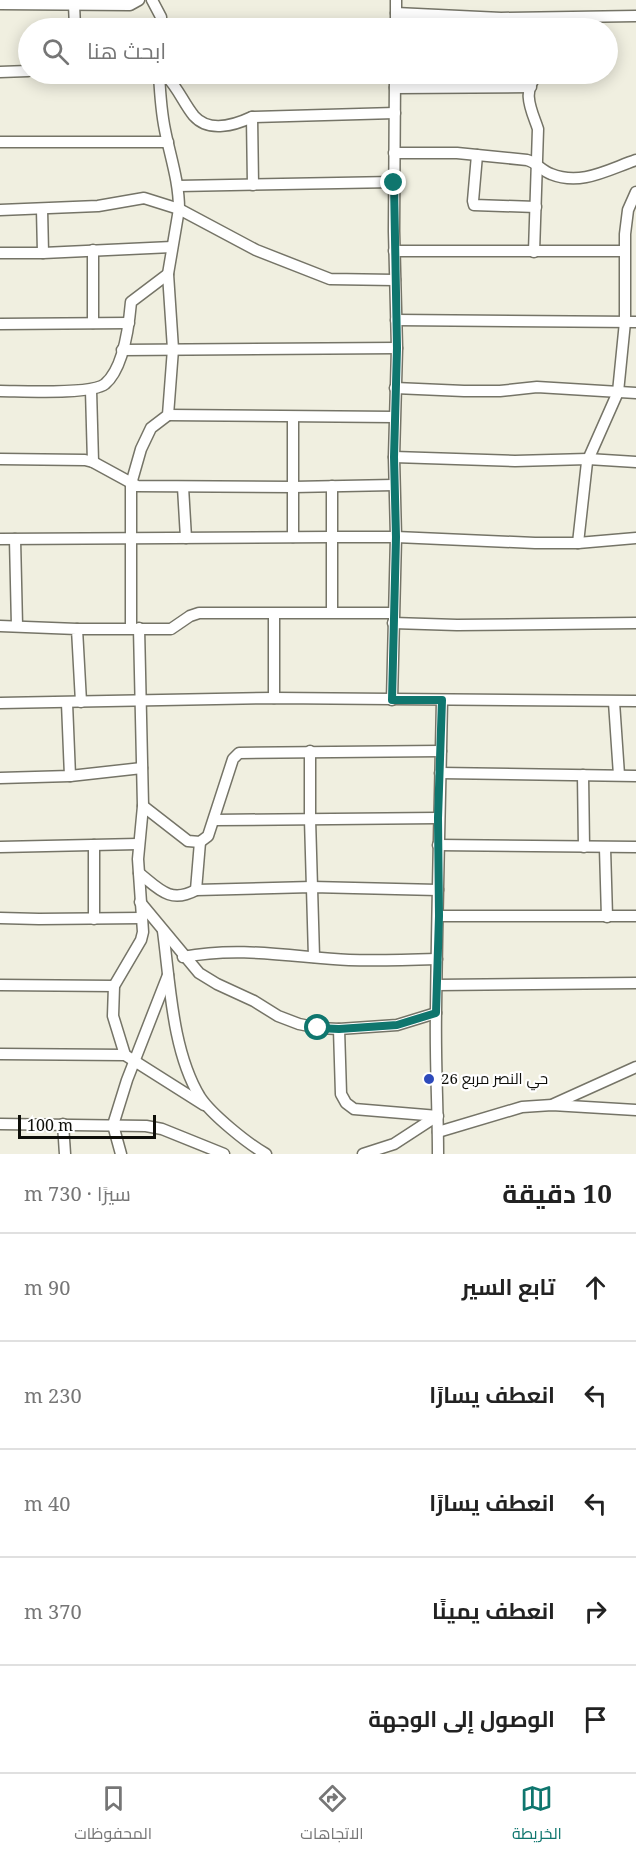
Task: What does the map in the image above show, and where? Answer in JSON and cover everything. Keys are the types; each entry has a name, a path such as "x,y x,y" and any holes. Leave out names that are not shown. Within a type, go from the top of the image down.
{"street":[{"path":"0,4 89,2 130,5 139,0"},
{"path":"152,0 161,18"},
{"path":"396,0 396,18"},
{"path":"74,4 75,18"},
{"path":"396,13 501,18"},
{"path":"618,19 636,16"},
{"path":"0,72 18,71"},
{"path":"159,84 160,105 178,186 179,209 168,274 173,349 168,415"},
{"path":"172,84 195,118 205,124 219,126 235,124 252,117 395,113"},
{"path":"392,700 396,537 394,417 397,348 394,251 395,84"},
{"path":"532,84 529,107 538,129 534,252"},
{"path":"395,88 531,87"},
{"path":"252,117 254,185"},
{"path":"0,142 168,142"},
{"path":"394,153 477,155 527,160 550,174 580,179 636,160"},
{"path":"477,155 474,205 536,207"},
{"path":"178,186 394,183"},
{"path":"578,543 588,459 618,392 631,322 624,251 636,192"},
{"path":"0,210 98,206 144,198 179,209 256,250 330,279 395,280"},
{"path":"42,209 43,253"},
{"path":"0,254 172,247"},
{"path":"93,250 93,323"},
{"path":"394,251 624,251"},
{"path":"0,391 91,390 102,386 111,377 122,350 132,300 168,274"},
{"path":"396,320 631,322"},
{"path":"0,324 129,323"},
{"path":"122,350 397,348"},
{"path":"395,388 500,391 537,387 636,393"},
{"path":"91,390 93,462"},
{"path":"130,1058 112,1016 114,986 141,940 138,844 143,806 141,700 135,628 130,484 141,449 151,428 168,415 394,417"},
{"path":"293,417 293,537"},
{"path":"394,457 515,461 588,459 636,462"},
{"path":"0,459 68,459 93,462 130,484 183,487 394,485"},
{"path":"332,612 333,486"},
{"path":"183,487 186,538"},
{"path":"0,539 396,537 578,543 636,538"},
{"path":"15,539 17,626"},
{"path":"0,626 171,629 190,616 199,614 332,612 457,625 636,623"},
{"path":"274,614 274,698"},
{"path":"77,629 81,702"},
{"path":"0,703 274,698 636,701"},
{"path":"438,1154 436,1013 442,700"},
{"path":"614,702 619,775"},
{"path":"67,703 70,777"},
{"path":"196,890 200,842 207,836 214,820 236,754 310,751 441,751"},
{"path":"310,751 314,957"},
{"path":"0,778 70,777 142,768"},
{"path":"440,773 636,776"},
{"path":"583,775 584,847"},
{"path":"143,806 188,841 200,842"},
{"path":"214,820 438,818"},
{"path":"0,847 138,844"},
{"path":"94,845 94,919"},
{"path":"438,845 636,847"},
{"path":"605,848 607,917"},
{"path":"139,873 162,892 180,897 196,890 312,887 438,890"},
{"path":"140,902 183,957 199,973 278,1016 309,1026 339,1029 397,1025 436,1013"},
{"path":"439,916 636,916"},
{"path":"0,918 142,918"},
{"path":"163,930 177,1033 183,1056 196,1088 210,1109"},
{"path":"183,957 211,952 242,951 350,960 437,959"},
{"path":"121,1154 113,1125 130,1058 169,972"},
{"path":"437,985 636,983"},
{"path":"0,985 114,986"},
{"path":"339,1029 340,1095 346,1103 354,1109 438,1116"},
{"path":"0,1054 130,1058 210,1109 266,1154"},
{"path":"552,1105 636,1067"},
{"path":"438,1132 502,1111 522,1107 552,1105 636,1110"},
{"path":"363,1154 394,1144 438,1116"},
{"path":"0,1124 113,1125 162,1129 224,1154"},
{"path":"63,1124 65,1154"}],"place":[{"name":"حي النصر مربع 26","path":"429,1079"}],"route":[{"path":"318,1028 397,1025 436,1013 442,700 392,700 396,537 394,417 397,348 394,183"}]}
